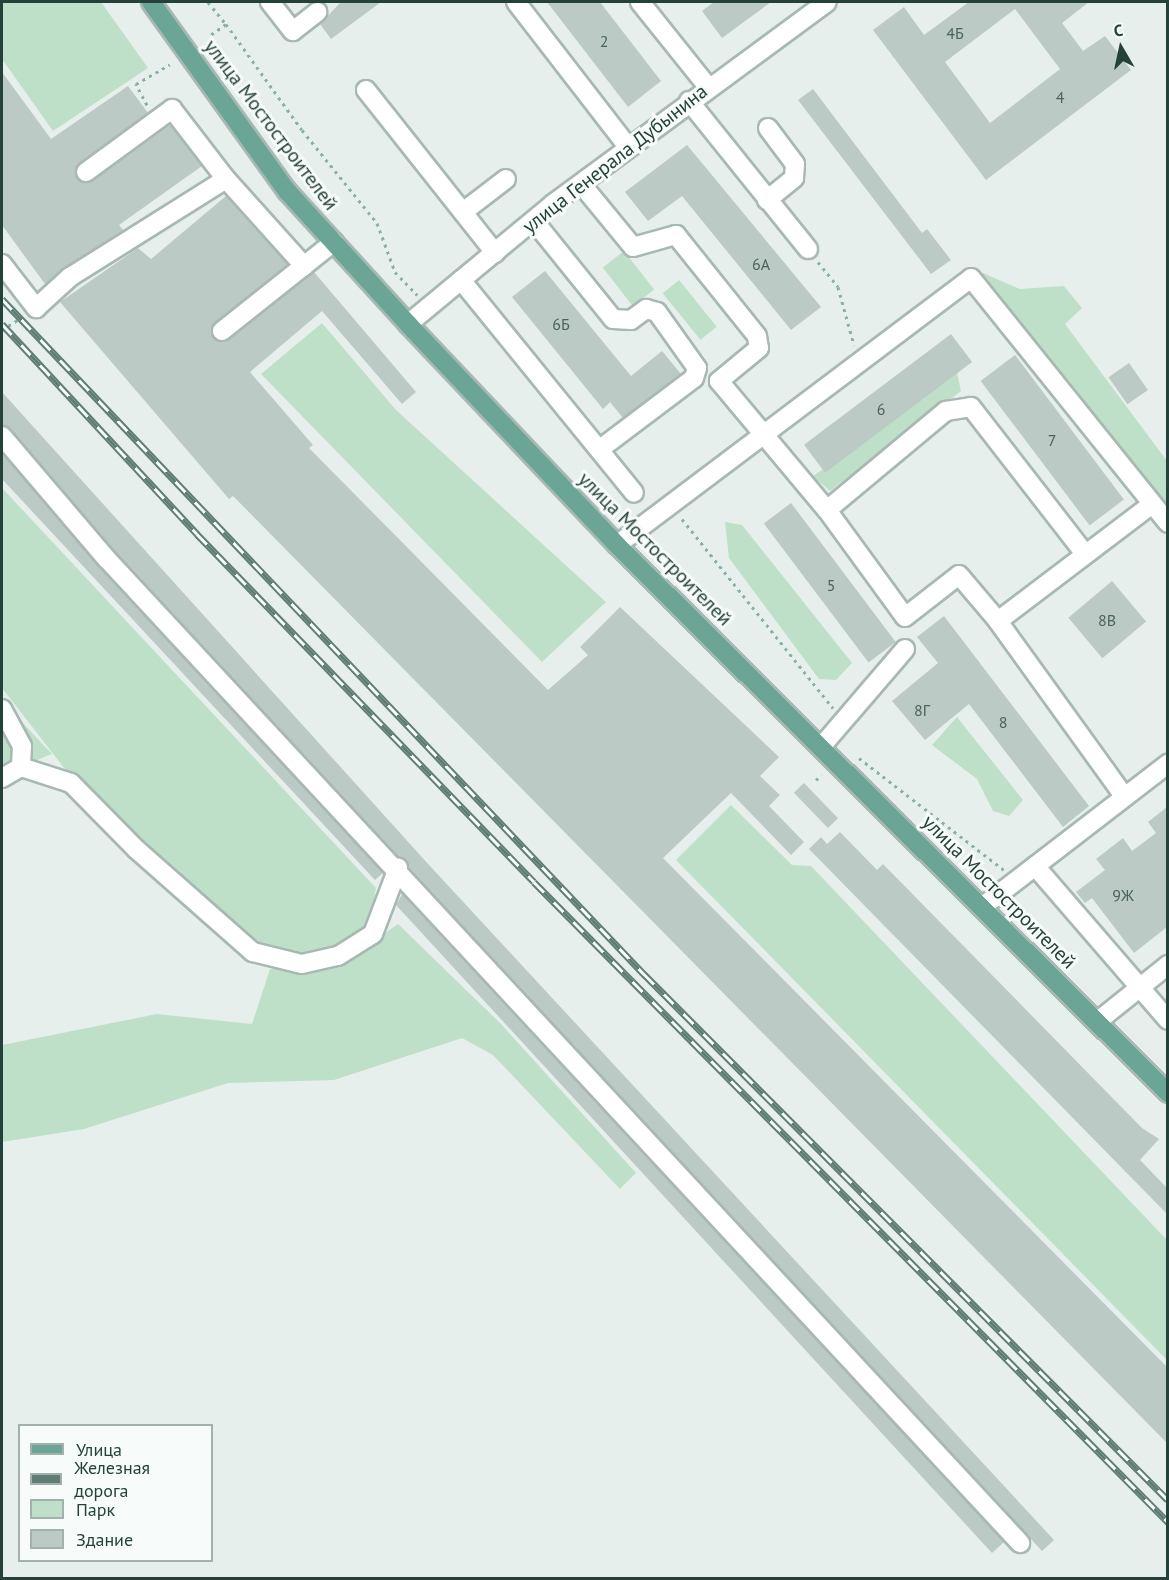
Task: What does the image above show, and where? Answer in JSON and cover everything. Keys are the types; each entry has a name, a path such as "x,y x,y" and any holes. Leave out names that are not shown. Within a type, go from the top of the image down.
{"main road":[{"name":"улица Мостостроителей","path":"151,2 287,191 408,324 617,545 1098,1021 1167,1093"}],"street":[{"path":"270,2 292,31 317,12"},
{"path":"516,2 628,147"},
{"name":"улица Генерала Дубынина","path":"408,324 628,147 827,2"},
{"path":"648,4 708,87"},
{"path":"366,90 495,252"},
{"path":"689,101 808,249"},
{"path":"86,171 172,109 226,179 304,266"},
{"path":"767,200 794,178 795,164 768,128"},
{"path":"2,264 36,308 70,277 226,179"},
{"path":"463,212 506,179"},
{"path":"582,185 633,247 676,236 757,336 759,348 719,381 827,510 905,617 958,575 998,621 1124,796"},
{"path":"534,221 613,319 631,320 651,308 694,359 694,378 623,442 600,449"},
{"path":"222,331 334,242"},
{"path":"617,545 971,278 1167,523"},
{"path":"461,280 634,493"},
{"path":"827,510 946,411 971,406 1085,554"},
{"path":"2,436 106,558 398,868 1020,1543"},
{"path":"998,621 1152,504"},
{"path":"820,747 905,649"},
{"path":"2,709 19,733 21,766"},
{"path":"982,907 1167,764"},
{"path":"21,766 71,783 136,849 253,952 302,964 338,956 373,934 398,868"},
{"path":"2,778 21,766"},
{"path":"1035,866 1167,1020"},
{"path":"1098,1021 1137,987 1167,965"}],"path":[{"path":"208,2 302,130 377,222 395,272 429,307"},
{"path":"210,35 226,24"},
{"path":"158,120 135,88 155,72 170,64"},
{"path":"808,249 838,287 859,362"},
{"path":"2,330 36,308"}],"green space":[{"path":"2,2 101,2 148,68 53,131 2,59"},
{"path":"624,251 654,290 633,306 603,268"},
{"path":"983,273 1020,289 1064,286 1082,308 1065,324 1167,461 1167,515 974,279"},
{"path":"679,280 717,327 700,340 663,293"},
{"path":"322,323 396,410 606,602 542,662 261,374"},
{"path":"957,373 961,391 830,491 813,476"},
{"path":"2,488 376,888 367,940 293,967 177,880 75,782 2,688"},
{"path":"725,522 742,525 852,663 836,680 819,679 729,558"},
{"path":"2,701 52,754 2,774"},
{"path":"957,717 1023,800 1009,816 993,811 977,779 932,745"},
{"path":"731,805 792,865 811,866 1167,1240 1167,1360 676,860"},
{"path":"398,924 501,1024 636,1173 620,1189 493,1055 462,1038 334,1080 228,1083 84,1129 2,1142 2,1045 157,1014 252,1024 270,969 334,968"}],"building":[{"path":"341,2 381,2 331,39 320,24"},
{"path":"547,2 600,2 661,81 628,107"},
{"path":"714,2 771,2 722,38 702,11"},
{"path":"969,2 1089,2 1062,23 1083,51 1105,36 1131,70 986,180 873,30 904,7 924,35","holes":["1015,9 1060,69 990,123 945,62"]},
{"path":"2,72 51,139 128,86 148,113 79,163 75,174 81,182 93,181 170,125 202,166 119,225 123,230 45,284 2,225"},
{"path":"813,89 922,233 927,229 951,260 931,274 798,100"},
{"path":"687,145 821,307 791,330 682,196 648,221 625,192"},
{"path":"226,196 288,265 215,322 213,338 229,340 314,272 416,392 402,404 322,311 250,372 313,445 309,448 548,690 588,655 580,647 620,607 779,757 760,776 780,795 769,806 804,842 791,855 731,793 663,858 1167,1367 1167,1443 233,496 229,499 60,302 138,248 151,259"},
{"path":"545,271 631,376 662,351 681,374 623,418 610,402 603,409 512,297"},
{"path":"951,334 972,362 825,473 804,445"},
{"path":"1015,355 1124,500 1090,525 981,381"},
{"path":"1129,363 1148,390 1127,404 1109,377"},
{"path":"2,392 429,865 1054,1540 1042,1551 114,551 11,429 2,425"},
{"path":"2,453 98,566 383,873 375,880 2,479"},
{"path":"791,503 896,642 869,662 764,523"},
{"path":"1112,581 1146,622 1102,658 1068,618"},
{"path":"944,616 1089,806 1063,827 969,704 925,740 892,701 938,663 917,637"},
{"path":"804,783 838,818 828,828 794,793"},
{"path":"1167,807 1167,927 1134,953 1092,898 1085,903 1076,892 1105,870 1096,859 1123,838 1132,851 1156,833 1148,822"},
{"path":"840,832 877,870 883,864 1142,1128 1159,1139 1140,1160 1167,1188 1167,1214 809,849 821,837 827,844"},
{"path":"402,894 1004,1542 992,1553 396,905"}],"railway":[{"path":"2,299 644,974 1168,1500"},
{"path":"2,324 197,534 534,882 1168,1522"}]}
